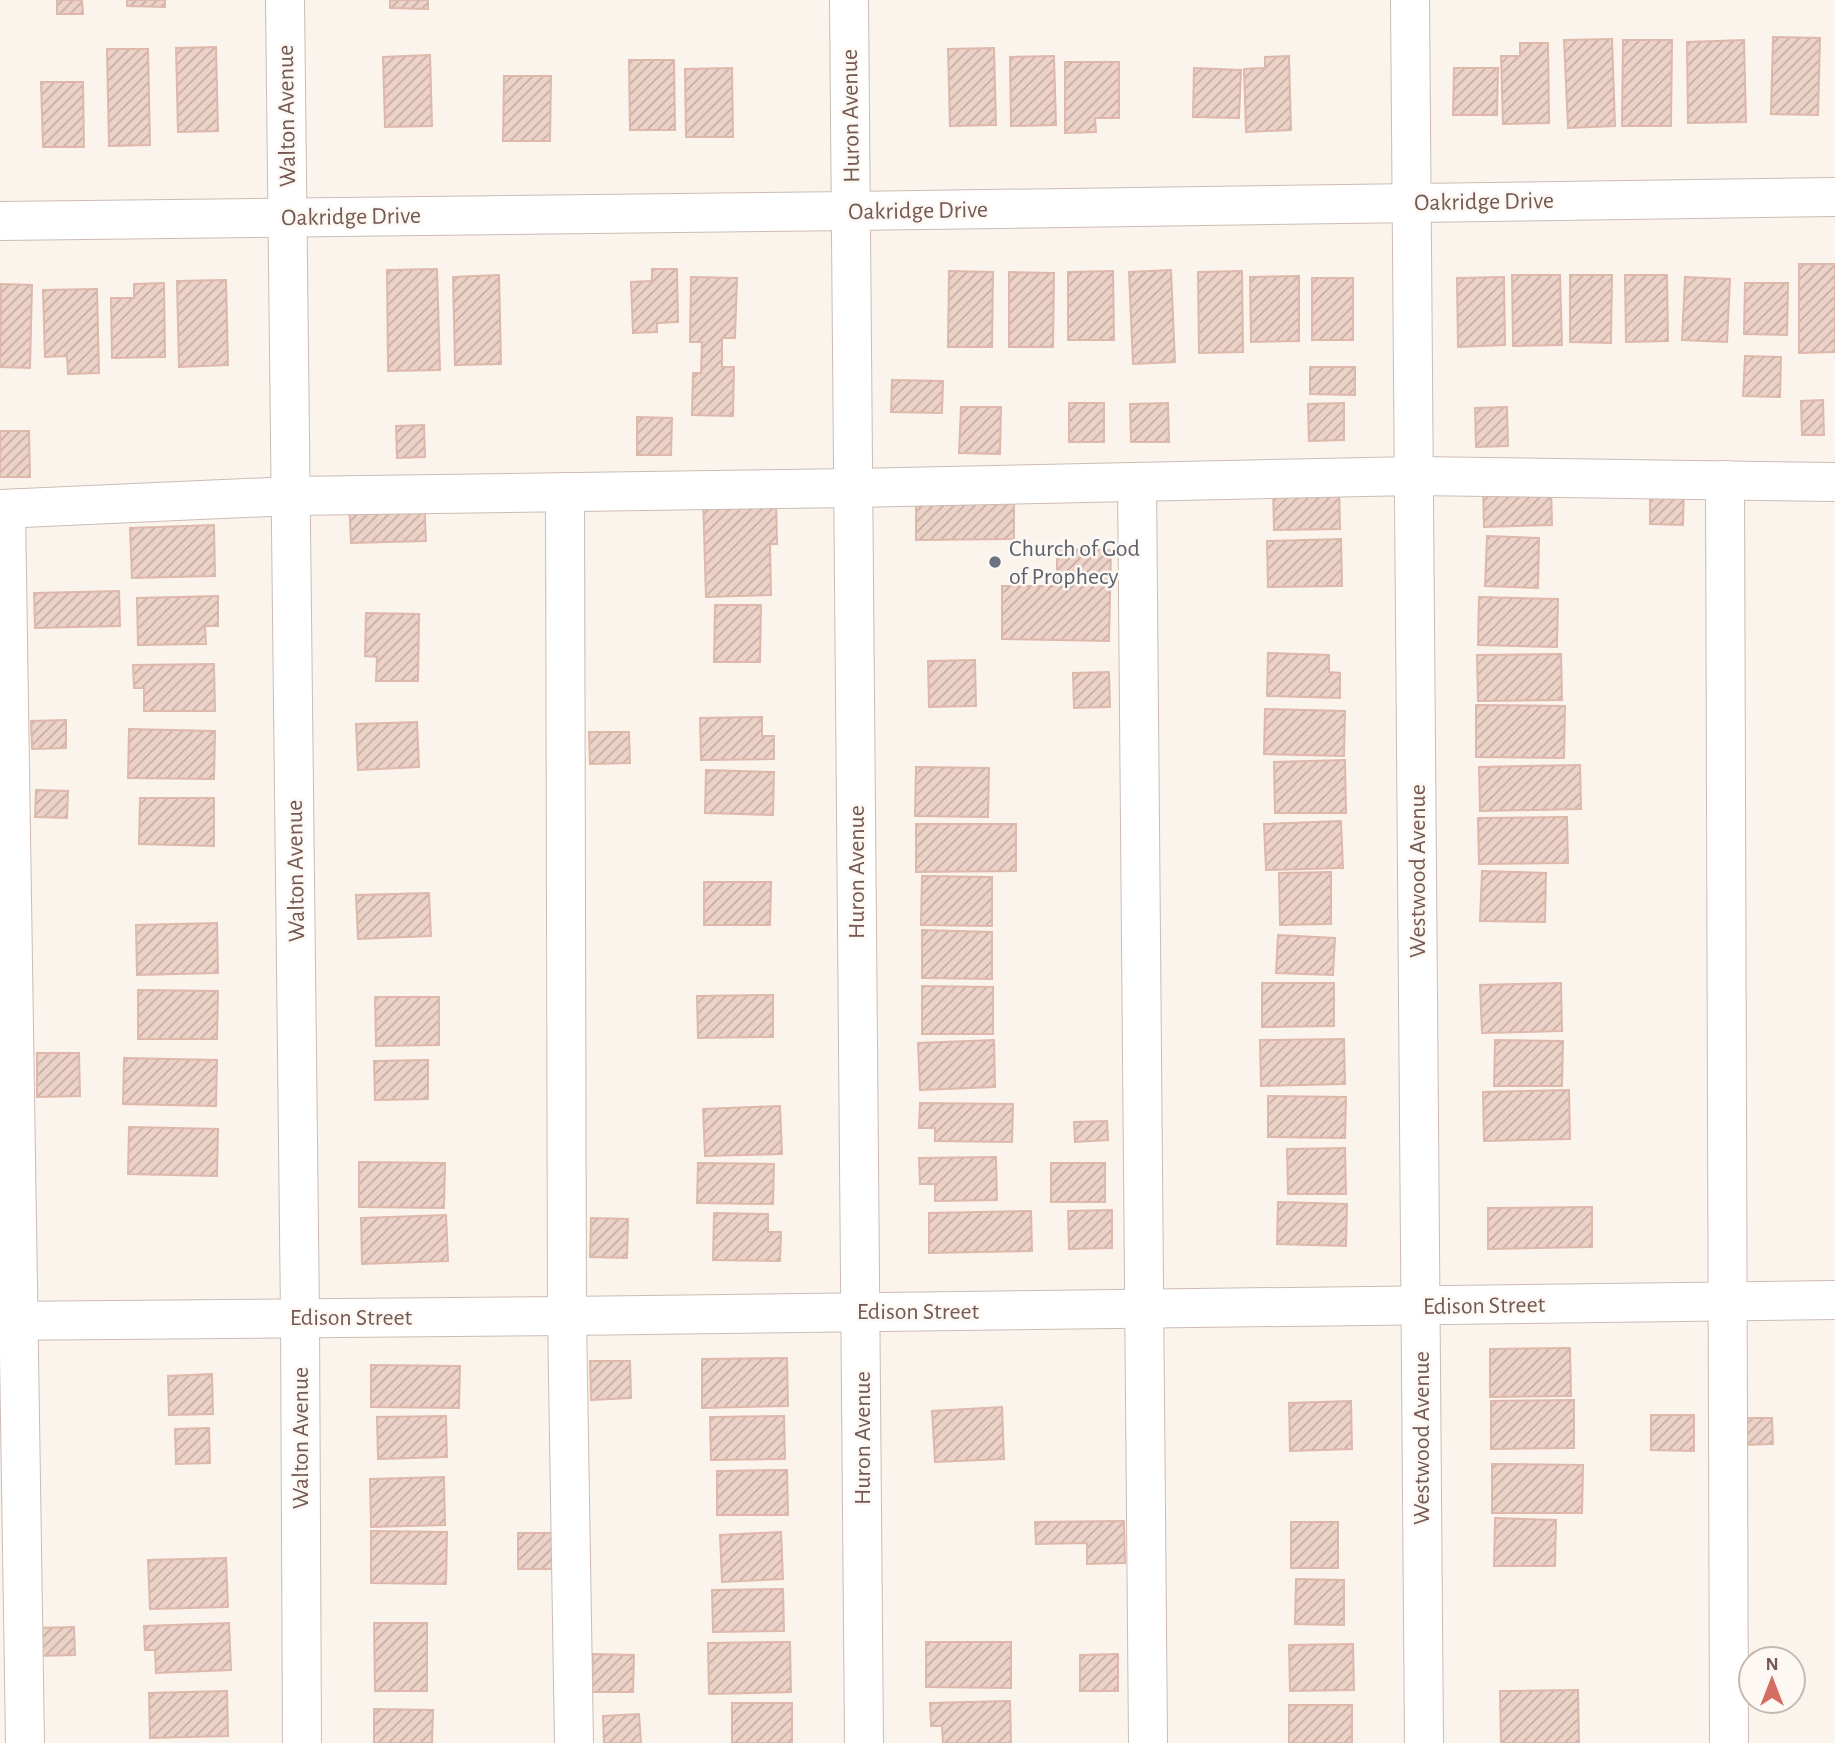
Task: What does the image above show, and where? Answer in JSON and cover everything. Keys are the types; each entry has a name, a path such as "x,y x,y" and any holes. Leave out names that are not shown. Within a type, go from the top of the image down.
{"street":[{"name":"Walton Avenue","path":"285,0 300,1317 302,1743"},
{"name":"Huron Avenue","path":"849,0 864,1743"},
{"name":"Westwood Avenue","path":"1410,0 1424,1743"},
{"name":"Oakridge Drive","path":"0,221 1835,197"},
{"path":"25,1743 10,1321 3,509 291,496 1415,476 1835,482"},
{"path":"1726,480 1729,1743"},
{"path":"1137,482 1148,1743"},
{"path":"565,492 567,1316 574,1743"},
{"name":"Edison Street","path":"10,1321 1835,1300"}],"building":[{"path":"57,0 82,0 83,14 57,14"},
{"path":"127,0 165,0 165,7 127,6"},
{"path":"390,0 428,0 428,9 390,8"},
{"path":"1773,37 1820,38 1818,115 1771,114"},
{"path":"1612,39 1615,126 1568,128 1564,40"},
{"path":"1623,40 1672,40 1671,126 1622,126"},
{"path":"1744,40 1746,122 1688,123 1687,42"},
{"path":"1520,43 1548,43 1549,123 1503,124 1501,56 1520,56"},
{"path":"216,47 218,131 178,132 176,48"},
{"path":"994,48 996,125 950,126 948,49"},
{"path":"107,49 148,49 150,145 109,146"},
{"path":"430,55 432,126 385,127 383,57"},
{"path":"1054,56 1056,125 1011,126 1010,57"},
{"path":"1289,56 1291,130 1246,132 1244,69 1265,68 1265,57"},
{"path":"629,60 674,60 675,130 630,130"},
{"path":"1065,62 1119,62 1119,118 1095,118 1096,132 1065,133"},
{"path":"732,68 733,137 686,137 685,69"},
{"path":"1194,68 1241,70 1239,118 1193,117"},
{"path":"1454,68 1498,68 1497,115 1453,115"},
{"path":"504,76 551,76 550,141 503,141"},
{"path":"41,82 83,82 84,147 43,147"},
{"path":"1799,264 1835,264 1835,352 1799,353"},
{"path":"437,269 440,370 388,371 387,270"},
{"path":"652,269 677,269 678,322 657,323 657,332 633,333 631,282 652,281"},
{"path":"1171,270 1175,362 1133,364 1129,272"},
{"path":"949,271 993,272 992,347 948,347"},
{"path":"1113,271 1114,340 1068,340 1068,272"},
{"path":"1242,271 1243,352 1199,353 1198,272"},
{"path":"1009,272 1054,273 1053,347 1009,347"},
{"path":"499,275 501,364 455,365 453,277"},
{"path":"1512,275 1560,275 1562,345 1513,346"},
{"path":"1570,275 1612,275 1611,343 1570,342"},
{"path":"1625,275 1667,275 1668,341 1626,342"},
{"path":"1299,276 1299,341 1251,342 1250,277"},
{"path":"691,277 737,278 735,338 722,338 722,367 734,367 733,416 692,415 693,373 701,373 702,342 690,342"},
{"path":"1504,277 1505,345 1458,347 1457,278"},
{"path":"1685,277 1730,279 1727,342 1682,340"},
{"path":"1312,278 1353,278 1353,340 1312,340"},
{"path":"226,280 228,365 179,367 177,281"},
{"path":"164,283 165,357 112,358 111,298 134,298 134,284"},
{"path":"1745,283 1788,283 1787,335 1744,334"},
{"path":"1,284 32,285 30,368 0,367"},
{"path":"97,289 99,373 68,374 67,356 45,357 43,290"},
{"path":"1745,356 1781,357 1780,397 1743,396"},
{"path":"1310,367 1355,367 1355,395 1310,394"},
{"path":"892,380 943,381 942,413 891,412"},
{"path":"1823,400 1824,435 1802,435 1801,401"},
{"path":"1069,403 1104,403 1104,442 1069,442"},
{"path":"1168,403 1169,442 1131,442 1130,404"},
{"path":"1344,403 1344,440 1309,441 1308,404"},
{"path":"961,407 1001,407 1000,454 959,453"},
{"path":"1507,407 1508,446 1476,447 1475,408"},
{"path":"637,417 672,418 671,455 637,455"},
{"path":"424,425 425,457 397,458 396,426"},
{"path":"0,431 29,431 30,477 0,477"},
{"path":"1339,483 1340,529 1274,530 1273,484"},
{"path":"1650,483 1684,483 1683,525 1650,524"},
{"path":"1014,485 1014,539 916,540 916,486"},
{"path":"1551,485 1552,525 1484,527 1483,487"},
{"path":"776,495 777,544 770,544 771,595 706,597 703,497"},
{"path":"424,496 426,541 351,543 349,499"},
{"path":"214,525 215,576 132,578 130,528"},
{"path":"1487,536 1539,538 1538,588 1485,586"},
{"path":"1341,539 1342,586 1268,587 1267,541"},
{"path":"1057,549 1111,550 1109,641 1002,639 1002,586 1057,586"},
{"path":"119,591 120,626 35,628 34,593"},
{"path":"218,596 218,626 205,626 206,644 138,645 137,598"},
{"path":"1479,597 1558,599 1557,647 1478,645"},
{"path":"715,605 761,605 760,662 714,662"},
{"path":"366,613 419,614 418,681 376,681 377,657 365,656"},
{"path":"1268,653 1329,655 1329,672 1340,673 1340,698 1267,696"},
{"path":"1561,654 1562,700 1478,701 1477,655"},
{"path":"975,660 976,706 929,707 928,661"},
{"path":"214,664 215,711 144,711 144,688 134,688 133,665"},
{"path":"1109,672 1110,707 1074,708 1073,673"},
{"path":"1476,705 1565,706 1564,758 1476,757"},
{"path":"1265,709 1345,711 1344,756 1264,754"},
{"path":"762,717 762,736 774,736 774,759 701,760 700,718"},
{"path":"66,720 66,748 32,749 31,721"},
{"path":"417,722 419,767 358,770 356,724"},
{"path":"129,729 215,731 214,779 128,778"},
{"path":"589,732 629,732 630,763 590,764"},
{"path":"1345,760 1346,813 1275,813 1274,762"},
{"path":"1580,765 1581,809 1480,811 1479,767"},
{"path":"916,767 989,768 988,817 915,816"},
{"path":"706,770 774,772 773,815 705,813"},
{"path":"36,790 68,791 67,818 35,817"},
{"path":"140,798 214,798 214,846 139,844"},
{"path":"1567,817 1568,863 1479,864 1478,818"},
{"path":"1341,821 1343,868 1266,870 1264,824"},
{"path":"916,824 1016,824 1016,871 916,872"},
{"path":"1482,871 1546,873 1545,922 1480,921"},
{"path":"1331,872 1331,924 1280,925 1279,873"},
{"path":"922,876 992,877 992,926 921,925"},
{"path":"704,882 771,882 770,925 704,925"},
{"path":"429,893 431,936 358,939 356,895"},
{"path":"217,923 218,973 137,975 136,925"},
{"path":"922,930 992,932 992,979 922,978"},
{"path":"1278,935 1335,938 1333,975 1276,973"},
{"path":"1262,983 1334,983 1334,1026 1262,1027"},
{"path":"1561,983 1562,1031 1482,1033 1480,985"},
{"path":"922,986 993,987 993,1034 922,1034"},
{"path":"138,990 218,991 217,1039 138,1039"},
{"path":"773,995 773,1037 698,1038 697,996"},
{"path":"375,997 439,997 439,1045 376,1046"},
{"path":"1344,1039 1345,1084 1261,1086 1260,1040"},
{"path":"994,1040 995,1087 920,1090 918,1043"},
{"path":"1495,1040 1563,1041 1562,1086 1494,1086"},
{"path":"37,1053 79,1053 80,1096 37,1097"},
{"path":"124,1058 217,1060 216,1106 123,1104"},
{"path":"428,1060 428,1099 375,1100 374,1061"},
{"path":"1569,1090 1570,1139 1484,1141 1483,1092"},
{"path":"1268,1096 1346,1097 1345,1138 1268,1137"},
{"path":"920,1103 1013,1104 1012,1142 935,1141 935,1128 919,1128"},
{"path":"780,1106 782,1154 705,1156 703,1109"},
{"path":"1107,1121 1108,1140 1075,1142 1074,1122"},
{"path":"129,1127 218,1129 217,1176 128,1174"},
{"path":"1345,1148 1346,1194 1288,1194 1287,1149"},
{"path":"996,1157 997,1200 935,1201 935,1184 920,1184 919,1158"},
{"path":"359,1162 445,1163 444,1208 359,1207"},
{"path":"698,1163 774,1164 773,1204 697,1203"},
{"path":"1051,1163 1105,1163 1105,1202 1051,1202"},
{"path":"1278,1202 1347,1204 1346,1246 1277,1244"},
{"path":"1592,1207 1592,1247 1488,1249 1488,1208"},
{"path":"1112,1210 1112,1248 1069,1249 1068,1211"},
{"path":"1031,1211 1032,1251 929,1253 929,1213"},
{"path":"714,1213 768,1214 768,1232 781,1232 780,1261 713,1260"},
{"path":"446,1215 448,1261 362,1264 361,1218"},
{"path":"591,1218 628,1219 627,1258 590,1257"},
{"path":"1570,1348 1571,1396 1490,1397 1490,1349"},
{"path":"787,1358 788,1406 702,1408 702,1359"},
{"path":"590,1361 630,1361 631,1398 591,1400"},
{"path":"371,1365 460,1366 459,1408 371,1407"},
{"path":"212,1374 213,1414 169,1415 168,1376"},
{"path":"1574,1400 1574,1448 1491,1449 1491,1401"},
{"path":"1351,1401 1352,1449 1290,1451 1289,1403"},
{"path":"1002,1407 1004,1459 935,1462 932,1411"},
{"path":"1651,1415 1694,1415 1694,1451 1651,1450"},
{"path":"446,1416 447,1457 378,1459 377,1417"},
{"path":"784,1416 785,1459 711,1460 710,1417"},
{"path":"1737,1418 1772,1418 1773,1444 1738,1445"},
{"path":"209,1428 210,1463 176,1464 175,1429"},
{"path":"1492,1464 1583,1465 1582,1513 1492,1513"},
{"path":"787,1470 788,1515 717,1515 717,1471"},
{"path":"444,1477 445,1525 371,1527 370,1479"},
{"path":"1495,1518 1556,1520 1555,1566 1494,1566"},
{"path":"1124,1521 1125,1563 1087,1564 1087,1543 1036,1544 1035,1522"},
{"path":"1291,1522 1338,1522 1338,1568 1291,1568"},
{"path":"371,1531 447,1532 446,1584 371,1583"},
{"path":"781,1532 783,1579 722,1582 720,1535"},
{"path":"518,1533 552,1533 552,1569 518,1569"},
{"path":"226,1558 228,1607 150,1609 148,1560"},
{"path":"1296,1579 1344,1580 1344,1625 1295,1624"},
{"path":"783,1589 784,1631 713,1632 712,1590"},
{"path":"229,1623 231,1670 156,1673 155,1650 145,1650 144,1626"},
{"path":"374,1623 427,1623 427,1691 375,1691"},
{"path":"74,1627 75,1655 37,1656 37,1628"},
{"path":"790,1642 791,1692 709,1694 708,1643"},
{"path":"926,1642 1011,1642 1011,1688 926,1687"},
{"path":"1353,1644 1354,1690 1290,1691 1289,1645"},
{"path":"593,1654 634,1655 633,1692 592,1692"},
{"path":"1118,1654 1118,1691 1080,1691 1080,1655"},
{"path":"1578,1690 1579,1743 1501,1743 1500,1691"},
{"path":"227,1691 228,1736 150,1738 149,1693"},
{"path":"1010,1701 1011,1743 943,1743 942,1726 931,1726 930,1703"},
{"path":"732,1703 792,1703 792,1743 732,1743"},
{"path":"1289,1705 1352,1705 1352,1743 1289,1743"},
{"path":"374,1709 433,1710 432,1743 374,1743"},
{"path":"639,1714 641,1743 604,1743 603,1716"}],"place":[{"name":"Church of God of Prophecy","path":"995,562"}]}
